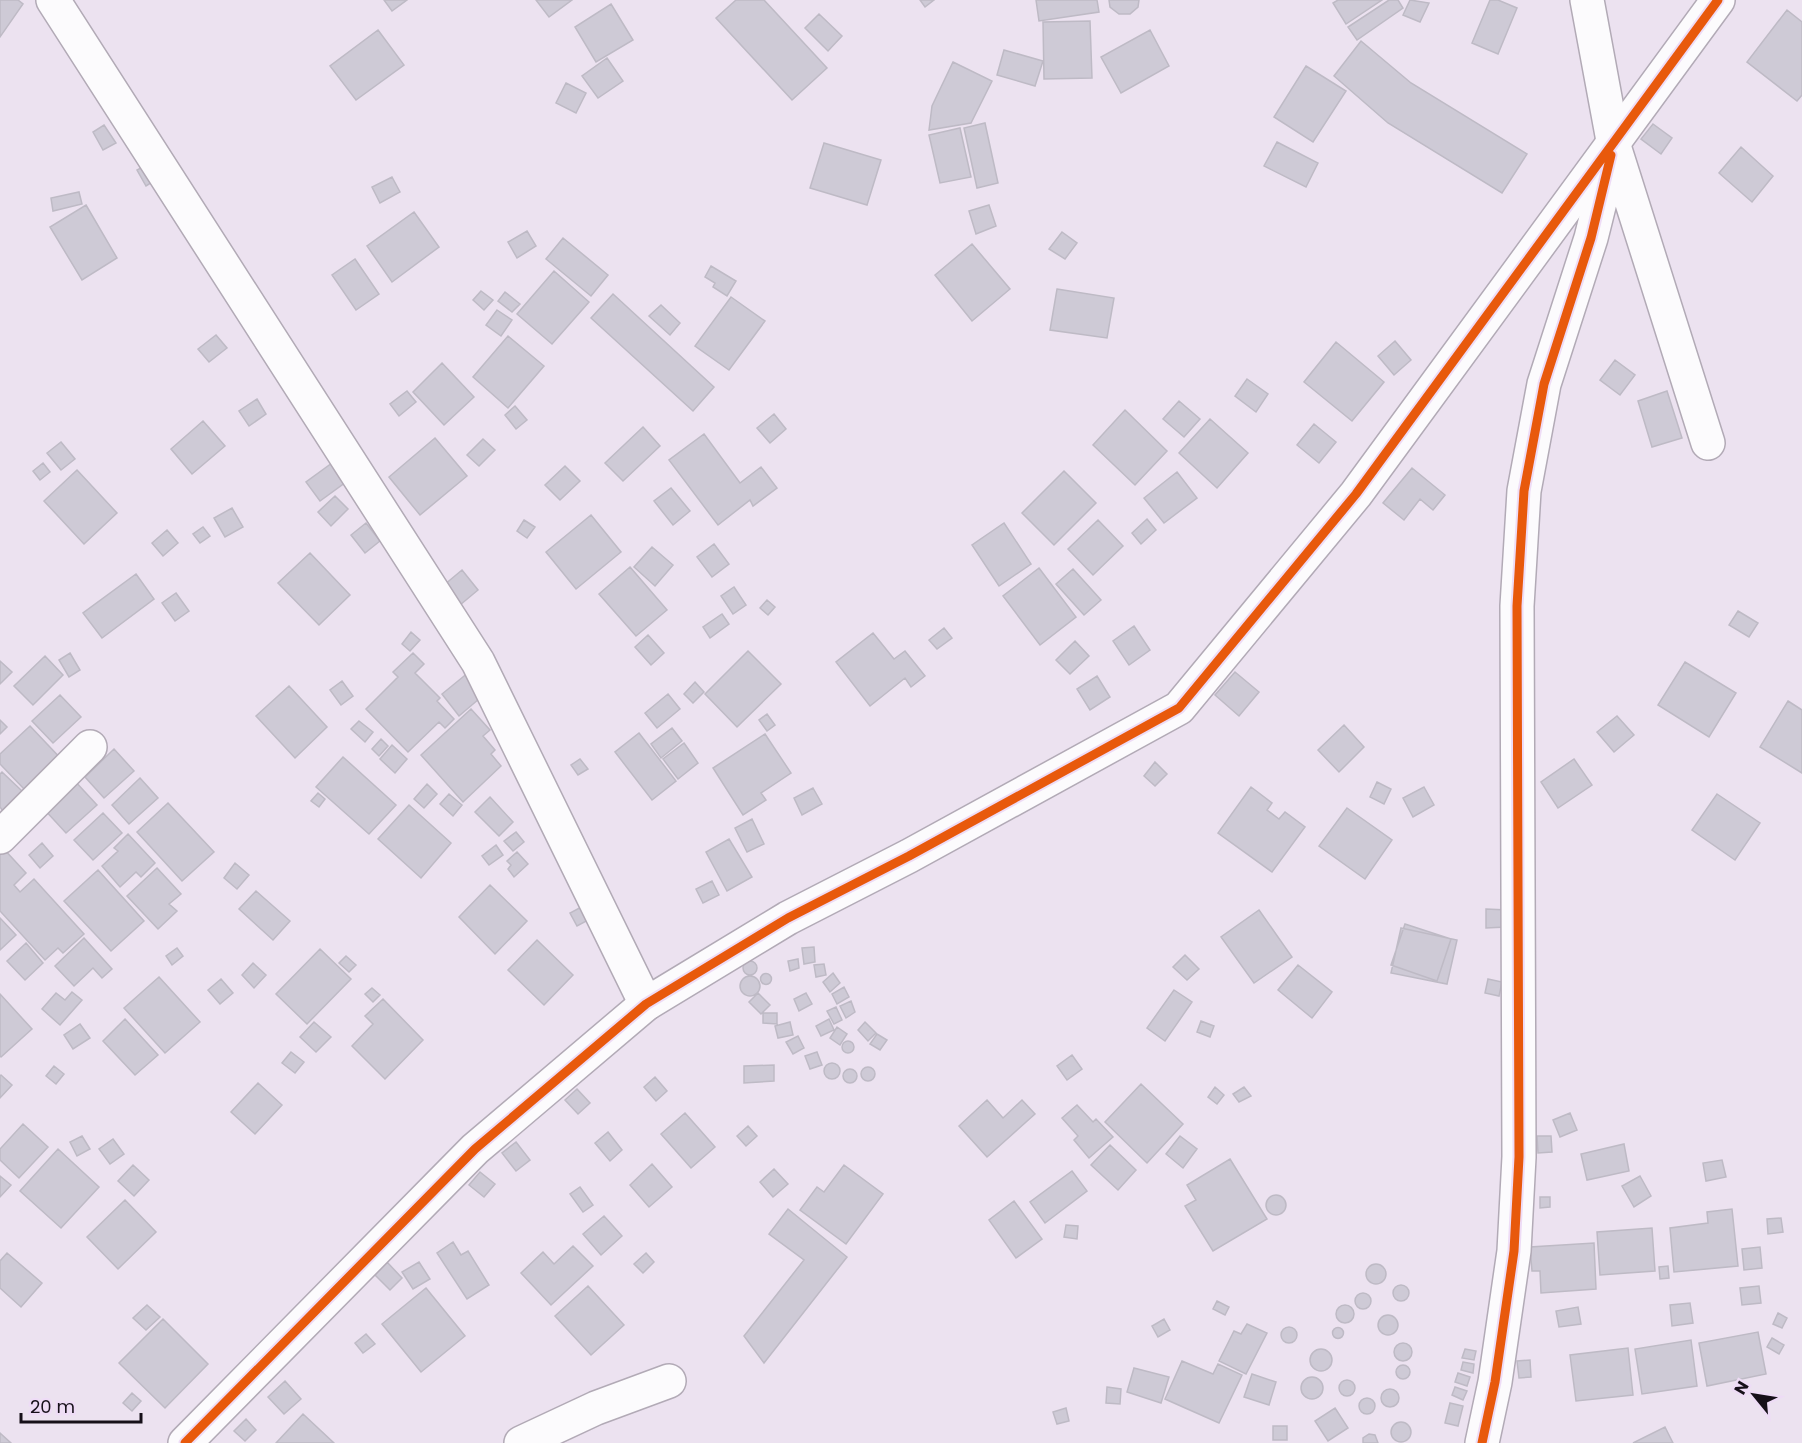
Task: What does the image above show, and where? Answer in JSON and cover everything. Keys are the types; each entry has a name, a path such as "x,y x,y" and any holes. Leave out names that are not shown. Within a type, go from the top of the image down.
{"street":[{"path":"53,0 478,662 646,1004"},
{"path":"1587,0 1614,146 1708,443"},
{"path":"185,1443 475,1149 646,1004 788,918 909,856 1179,708 1356,494 1614,146 1718,0"},
{"path":"1482,1443 1495,1382 1514,1251 1519,1157 1517,606 1524,491 1544,384 1591,238 1614,146"},
{"path":"0,837 90,747"},
{"path":"521,1443 596,1408 669,1381"}],"building":[{"path":"0,0 18,0 23,4 0,37"},
{"path":"384,0 407,0 392,11"},
{"path":"536,0 572,0 549,17"},
{"path":"736,0 764,0 827,68 792,100 716,18"},
{"path":"920,0 934,0 925,7"},
{"path":"1036,0 1097,0 1099,12 1039,21"},
{"path":"1109,0 1139,0 1138,7 1130,14 1119,14 1110,7"},
{"path":"1338,0 1382,0 1346,24 1333,3"},
{"path":"1389,0 1398,0 1403,8 1357,40 1348,27"},
{"path":"1410,0 1429,3 1420,22 1403,15"},
{"path":"1490,0 1498,0 1517,8 1498,54 1472,43"},
{"path":"611,4 633,40 596,62 575,27"},
{"path":"1787,10 1802,22 1802,95 1797,101 1747,62"},
{"path":"819,14 842,36 828,51 805,28"},
{"path":"1090,21 1092,78 1044,79 1043,22"},
{"path":"378,30 404,65 356,100 330,66"},
{"path":"1150,30 1169,66 1121,93 1101,57"},
{"path":"1361,41 1411,83 1527,154 1502,193 1388,123 1334,76"},
{"path":"1004,50 1043,61 1035,86 997,75"},
{"path":"607,58 623,81 598,98 582,76"},
{"path":"953,62 992,81 971,123 929,130 932,106"},
{"path":"1306,66 1346,91 1313,142 1274,117"},
{"path":"566,83 586,93 576,113 556,103"},
{"path":"985,123 998,183 977,188 964,128"},
{"path":"1653,124 1672,138 1661,154 1641,139"},
{"path":"104,125 116,143 103,150 93,132"},
{"path":"960,128 971,177 940,183 929,135"},
{"path":"1277,142 1318,163 1306,187 1264,166"},
{"path":"824,143 881,160 867,205 810,188"},
{"path":"1741,147 1773,176 1752,202 1719,173"},
{"path":"150,163 159,178 146,186 137,170"},
{"path":"392,177 400,192 380,203 372,187"},
{"path":"79,192 82,204 53,211 51,198"},
{"path":"86,205 117,258 82,280 50,227"},
{"path":"989,205 996,226 976,234 969,211"},
{"path":"414,212 439,247 392,282 367,246"},
{"path":"527,231 536,246 517,258 508,242"},
{"path":"1062,232 1077,243 1065,259 1049,249"},
{"path":"563,238 608,275 591,296 546,259"},
{"path":"972,244 1010,289 972,321 935,275"},
{"path":"355,259 379,294 356,310 332,275"},
{"path":"711,266 736,281 727,296 713,287 715,283 705,277"},
{"path":"554,271 589,302 552,344 517,314"},
{"path":"1057,289 1114,298 1107,338 1050,330"},
{"path":"481,291 493,300 484,310 473,300"},
{"path":"505,292 520,304 512,312 498,301"},
{"path":"613,294 714,387 693,411 591,318"},
{"path":"731,297 765,321 729,370 695,346"},
{"path":"661,305 680,323 670,335 649,316"},
{"path":"497,310 512,320 501,336 486,325"},
{"path":"216,335 227,348 209,362 198,349"},
{"path":"508,336 544,366 508,408 473,377"},
{"path":"1395,341 1411,360 1394,375 1378,356"},
{"path":"1336,342 1384,382 1352,421 1304,382"},
{"path":"1615,360 1635,375 1620,395 1600,380"},
{"path":"442,363 474,397 444,425 413,392"},
{"path":"1247,379 1268,394 1256,412 1235,396"},
{"path":"407,391 416,402 399,416 390,404"},
{"path":"1667,391 1682,438 1652,447 1638,401"},
{"path":"257,399 266,414 249,426 239,411"},
{"path":"1179,401 1200,419 1184,437 1163,419"},
{"path":"515,406 527,420 516,429 505,415"},
{"path":"1125,410 1167,451 1135,485 1093,445"},
{"path":"774,414 786,429 770,443 757,428"},
{"path":"1210,419 1248,453 1217,488 1179,453"},
{"path":"203,421 225,446 192,474 171,449"},
{"path":"1314,424 1336,442 1319,463 1297,445"},
{"path":"643,427 660,446 623,481 605,463"},
{"path":"704,434 740,483 761,467 777,488 753,506 750,500 718,525 669,460"},
{"path":"435,438 467,476 420,515 389,477"},
{"path":"483,439 495,450 479,466 467,455"},
{"path":"61,442 75,459 61,470 47,453"},
{"path":"43,463 50,472 40,480 33,471"},
{"path":"332,463 346,482 320,501 306,482"},
{"path":"565,466 580,481 560,500 545,485"},
{"path":"1412,468 1445,495 1433,510 1420,499 1404,520 1383,503"},
{"path":"77,470 117,513 84,544 44,501"},
{"path":"1064,471 1096,503 1054,545 1022,513"},
{"path":"1177,472 1197,498 1164,523 1144,498"},
{"path":"671,488 690,511 673,525 654,501"},
{"path":"335,496 348,509 331,526 318,512"},
{"path":"232,508 243,527 225,537 214,518"},
{"path":"591,515 621,552 576,589 546,552"},
{"path":"1147,519 1156,530 1141,544 1132,533"},
{"path":"524,520 535,527 527,538 517,531"},
{"path":"1098,520 1123,546 1093,575 1068,549"},
{"path":"366,523 380,541 365,553 351,535"},
{"path":"1004,523 1031,564 999,586 972,545"},
{"path":"203,527 210,536 200,543 193,534"},
{"path":"167,530 178,543 163,556 152,543"},
{"path":"714,544 729,564 712,577 697,557"},
{"path":"652,547 673,565 655,586 634,567"},
{"path":"310,553 350,595 319,625 278,583"},
{"path":"630,567 667,610 636,636 599,594"},
{"path":"1039,568 1076,617 1040,645 1003,596"},
{"path":"1073,569 1101,600 1084,615 1056,584"},
{"path":"462,570 478,590 460,605 444,585"},
{"path":"136,574 154,599 102,638 83,613"},
{"path":"734,587 746,605 733,614 721,596"},
{"path":"176,593 189,611 175,621 162,603"},
{"path":"767,600 775,607 768,615 760,608"},
{"path":"1738,611 1758,623 1749,637 1729,625"},
{"path":"722,614 729,624 710,638 703,627"},
{"path":"1134,626 1150,650 1129,665 1113,641"},
{"path":"944,628 952,638 937,649 929,640"},
{"path":"411,632 420,640 410,651 402,644"},
{"path":"873,633 894,659 905,651 925,676 911,687 905,678 870,706 836,662"},
{"path":"648,635 664,653 651,665 635,647"},
{"path":"1075,641 1089,656 1070,674 1056,660"},
{"path":"748,651 781,684 737,727 705,694"},
{"path":"70,653 80,670 69,677 59,660"},
{"path":"413,653 424,664 415,673 440,698 437,701 454,719 445,728 439,722 408,752 366,709 398,677 393,672"},
{"path":"45,656 63,675 33,705 14,686"},
{"path":"0,661 12,672 0,684"},
{"path":"1685,662 1736,693 1709,737 1658,705"},
{"path":"469,672 486,693 459,716 442,694"},
{"path":"1235,672 1259,692 1239,716 1215,695"},
{"path":"1097,676 1110,697 1090,710 1077,689"},
{"path":"342,681 353,696 341,705 330,690"},
{"path":"695,682 704,692 693,703 684,694"},
{"path":"289,686 327,727 295,758 256,716"},
{"path":"668,694 680,709 657,728 645,713"},
{"path":"60,695 81,717 53,743 32,721"},
{"path":"1788,701 1802,710 1802,773 1760,747"},
{"path":"471,709 490,730 483,736 495,750 491,754 501,766 463,802 421,755"},
{"path":"767,714 775,725 767,731 759,720"},
{"path":"1617,716 1634,735 1614,752 1597,732"},
{"path":"0,720 7,727 0,734"},
{"path":"359,721 373,732 365,742 351,729"},
{"path":"1344,725 1364,747 1339,772 1318,750"},
{"path":"30,726 64,762 25,790 0,764 0,754"},
{"path":"672,728 682,741 661,758 651,744"},
{"path":"639,733 676,781 652,800 615,752"},
{"path":"765,734 791,773 761,793 766,800 743,815 713,768"},
{"path":"381,739 388,746 379,756 372,749"},
{"path":"684,743 698,763 678,779 663,759"},
{"path":"392,745 407,759 395,773 380,759"},
{"path":"114,749 134,771 104,798 85,777"},
{"path":"343,757 396,805 369,834 316,787"},
{"path":"580,759 588,769 578,775 571,765"},
{"path":"1574,759 1592,785 1558,808 1541,782"},
{"path":"1155,762 1167,774 1155,786 1144,776"},
{"path":"2,772 22,791 3,811 0,807 0,774"},
{"path":"140,778 158,798 129,824 112,805"},
{"path":"73,779 97,805 66,833 43,808"},
{"path":"1377,782 1391,789 1384,804 1370,797"},
{"path":"427,784 437,794 424,808 414,799"},
{"path":"1251,787 1272,803 1267,810 1279,819 1285,812 1305,827 1272,872 1218,833"},
{"path":"1424,787 1434,805 1413,817 1403,798"},
{"path":"813,788 822,804 802,815 794,798"},
{"path":"318,793 325,799 319,807 311,801"},
{"path":"449,794 462,805 453,816 440,804"},
{"path":"1717,794 1760,823 1735,860 1692,830"},
{"path":"490,797 513,822 499,836 475,812"},
{"path":"168,803 214,852 182,881 137,832"},
{"path":"409,805 451,843 421,878 378,839"},
{"path":"1347,808 1392,840 1365,879 1319,846"},
{"path":"103,813 122,833 93,860 74,840"},
{"path":"752,819 764,844 747,852 735,828"},
{"path":"516,832 524,842 513,851 504,841"},
{"path":"128,834 155,863 141,877 136,872 120,887 102,866 118,851 114,848"},
{"path":"729,839 752,877 727,891 706,852"},
{"path":"42,843 53,856 40,868 29,855"},
{"path":"496,845 503,855 489,865 482,856"},
{"path":"2,847 26,873 14,885 20,892 34,879 84,934 63,953 58,948 45,960 0,911 0,849"},
{"path":"517,852 528,864 514,877 508,869 511,865 507,861"},
{"path":"235,863 249,875 237,889 224,878"},
{"path":"157,868 181,894 169,904 177,911 158,929 127,896"},
{"path":"98,870 144,921 111,951 64,901"},
{"path":"712,881 719,895 703,903 696,889"},
{"path":"490,885 527,921 495,954 459,917"},
{"path":"256,891 290,921 273,940 239,909"},
{"path":"585,905 592,918 577,926 570,913"},
{"path":"1486,909 1507,910 1506,927 1486,928"},
{"path":"1259,910 1292,957 1254,983 1221,937"},
{"path":"0,918 16,935 0,950"},
{"path":"1405,924 1451,939 1437,981 1391,965"},
{"path":"1401,928 1457,940 1447,984 1391,973"},
{"path":"84,938 112,969 102,978 93,968 74,986 55,966"},
{"path":"537,940 573,975 544,1005 508,970"},
{"path":"26,943 43,963 25,980 7,961"},
{"path":"814,947 815,962 804,964 802,948"},
{"path":"177,948 183,956 172,965 166,956"},
{"path":"320,949 351,979 307,1024 276,994"},
{"path":"1185,955 1199,969 1187,980 1173,967"},
{"path":"346,956 356,965 349,972 339,963"},
{"path":"798,959 799,968 790,971 788,961"},
{"path":"750,961 755,963 757,968 755,973 750,975 745,973 743,968 745,963"},
{"path":"253,963 266,975 254,988 242,975"},
{"path":"824,964 826,975 816,977 814,965"},
{"path":"1298,965 1332,992 1312,1018 1278,990"},
{"path":"833,973 840,983 830,992 823,982"},
{"path":"766,974 770,975 770,983 766,984 762,983 761,979 762,975"},
{"path":"750,976 757,979 760,986 757,993 750,996 743,993 740,986 743,979"},
{"path":"159,977 200,1022 165,1053 124,1008"},
{"path":"221,979 233,993 220,1004 208,990"},
{"path":"1488,979 1502,982 1499,996 1485,993"},
{"path":"844,987 849,997 837,1004 832,994"},
{"path":"372,988 380,995 373,1002 365,994"},
{"path":"1174,990 1192,1002 1165,1041 1147,1028"},
{"path":"72,992 82,1000 60,1025 42,1009 56,993 65,1000"},
{"path":"758,993 770,1005 761,1014 749,1002"},
{"path":"806,993 812,1004 799,1011 794,999"},
{"path":"0,994 32,1029 1,1057 0,1056"},
{"path":"383,999 423,1040 385,1079 352,1046 373,1024 365,1016"},
{"path":"851,1001 855,1012 846,1018 840,1006"},
{"path":"836,1007 842,1020 834,1024 827,1011"},
{"path":"763,1013 777,1013 777,1024 763,1023"},
{"path":"125,1019 158,1055 135,1075 103,1041"},
{"path":"829,1019 834,1030 821,1036 816,1026"},
{"path":"1201,1021 1214,1026 1210,1037 1197,1032"},
{"path":"314,1022 331,1037 316,1052 300,1037"},
{"path":"790,1022 793,1035 778,1038 775,1026"},
{"path":"865,1022 876,1033 868,1041 858,1030"},
{"path":"80,1024 90,1038 73,1049 64,1035"},
{"path":"837,1027 847,1034 840,1045 830,1038"},
{"path":"877,1034 887,1040 880,1050 870,1044"},
{"path":"798,1036 804,1048 793,1054 786,1042"},
{"path":"850,1041 854,1047 850,1053 846,1053 842,1045"},
{"path":"291,1052 304,1062 295,1073 282,1063"},
{"path":"817,1052 822,1065 810,1069 805,1056"},
{"path":"1072,1055 1082,1069 1067,1080 1057,1066"},
{"path":"832,1063 840,1071 832,1079 824,1071"},
{"path":"774,1065 774,1081 744,1083 744,1066"},
{"path":"54,1066 64,1074 56,1084 46,1076"},
{"path":"865,1067 871,1067 875,1074 871,1081 865,1081 861,1077 861,1071"},
{"path":"847,1069 853,1069 857,1076 853,1083 847,1083 843,1079 843,1073"},
{"path":"0,1076 12,1085 0,1098"},
{"path":"655,1077 667,1091 656,1101 644,1087"},
{"path":"258,1083 282,1105 255,1134 231,1112"},
{"path":"1141,1084 1183,1124 1147,1163 1105,1122"},
{"path":"1215,1087 1224,1095 1217,1104 1208,1097"},
{"path":"1244,1087 1251,1096 1239,1102 1233,1094"},
{"path":"577,1089 590,1103 578,1114 565,1100"},
{"path":"987,1100 1003,1118 1022,1100 1035,1114 987,1157 959,1126"},
{"path":"1077,1105 1093,1122 1096,1119 1113,1137 1089,1158 1074,1140 1078,1136 1062,1118"},
{"path":"685,1113 715,1147 691,1168 661,1134"},
{"path":"1570,1113 1577,1130 1560,1137 1553,1120"},
{"path":"23,1124 48,1147 19,1178 0,1160 0,1149"},
{"path":"748,1126 757,1136 746,1146 737,1136"},
{"path":"608,1132 622,1150 610,1161 595,1143"},
{"path":"82,1136 90,1149 77,1156 70,1142"},
{"path":"1180,1136 1197,1149 1183,1168 1166,1154"},
{"path":"1537,1136 1551,1136 1552,1152 1538,1153"},
{"path":"113,1139 124,1154 110,1164 99,1149"},
{"path":"516,1142 530,1160 516,1171 502,1153"},
{"path":"1624,1144 1629,1171 1587,1180 1581,1154"},
{"path":"1110,1145 1136,1170 1118,1190 1091,1165"},
{"path":"58,1149 99,1187 61,1228 20,1191"},
{"path":"1230,1159 1267,1219 1213,1251 1185,1206 1196,1200 1187,1185"},
{"path":"1722,1160 1726,1177 1706,1181 1703,1163"},
{"path":"652,1164 672,1187 649,1207 630,1185"},
{"path":"133,1165 149,1180 134,1196 118,1181"},
{"path":"844,1165 883,1194 846,1244 800,1210 817,1187 824,1192"},
{"path":"774,1169 788,1184 773,1197 760,1182"},
{"path":"1072,1171 1087,1191 1045,1223 1030,1202"},
{"path":"480,1172 495,1184 484,1197 469,1185"},
{"path":"0,1176 11,1185 0,1197"},
{"path":"1640,1176 1651,1196 1634,1207 1622,1186"},
{"path":"580,1187 593,1205 583,1212 570,1194"},
{"path":"1276,1195 1283,1198 1286,1205 1283,1212 1276,1215 1269,1212 1266,1205 1269,1198"},
{"path":"1540,1197 1550,1197 1550,1207 1540,1208"},
{"path":"125,1200 156,1232 118,1269 87,1237"},
{"path":"1014,1201 1042,1239 1016,1258 989,1220"},
{"path":"788,1209 847,1257 764,1363 744,1336 804,1260 769,1234"},
{"path":"1732,1209 1738,1266 1674,1272 1670,1228 1708,1223 1707,1212"},
{"path":"604,1216 622,1236 601,1255 583,1234"},
{"path":"1781,1218 1783,1232 1768,1234 1767,1219"},
{"path":"1066,1225 1078,1226 1077,1239 1064,1237"},
{"path":"1652,1228 1655,1271 1600,1275 1597,1232"},
{"path":"453,1242 461,1255 468,1251 489,1285 467,1299 437,1253"},
{"path":"1594,1243 1596,1289 1541,1293 1540,1271 1532,1271 1530,1247"},
{"path":"573,1246 593,1266 551,1305 521,1273 543,1252 554,1264"},
{"path":"1760,1247 1762,1268 1744,1270 1742,1249"},
{"path":"7,1253 42,1283 21,1307 0,1288 0,1261"},
{"path":"646,1253 654,1262 643,1273 634,1264"},
{"path":"387,1262 402,1278 390,1290 375,1275"},
{"path":"419,1262 430,1279 413,1289 402,1272"},
{"path":"1372,1264 1380,1264 1386,1270 1386,1278 1380,1284 1372,1284 1366,1278 1366,1270"},
{"path":"1668,1266 1669,1278 1660,1279 1659,1267"},
{"path":"1398,1285 1404,1285 1409,1293 1407,1299 1398,1301 1393,1296 1393,1290"},
{"path":"588,1286 624,1325 591,1355 555,1316"},
{"path":"1759,1286 1761,1303 1742,1305 1740,1288"},
{"path":"426,1288 465,1336 421,1372 382,1324"},
{"path":"1363,1293 1369,1295 1371,1301 1369,1307 1363,1309 1357,1307 1355,1301 1357,1295"},
{"path":"1217,1301 1229,1307 1225,1315 1213,1309"},
{"path":"1690,1303 1693,1323 1672,1326 1670,1305"},
{"path":"147,1305 160,1317 146,1330 133,1318"},
{"path":"1345,1305 1351,1308 1354,1314 1351,1320 1345,1323 1339,1320 1336,1314 1339,1308"},
{"path":"1578,1307 1581,1324 1559,1327 1556,1311"},
{"path":"1778,1313 1787,1318 1782,1328 1773,1324"},
{"path":"1388,1315 1395,1318 1398,1325 1395,1332 1388,1335 1381,1332 1378,1325 1381,1318"},
{"path":"163,1319 208,1364 165,1408 119,1363"},
{"path":"1164,1319 1170,1330 1158,1337 1152,1326"},
{"path":"1247,1324 1267,1333 1246,1374 1219,1361 1234,1331 1241,1334"},
{"path":"1289,1327 1295,1329 1297,1335 1295,1341 1289,1343 1283,1341 1281,1335 1283,1329"},
{"path":"1338,1327 1344,1333 1338,1339 1332,1333"},
{"path":"1758,1332 1766,1374 1707,1386 1699,1343"},
{"path":"366,1334 375,1344 363,1353 355,1343"},
{"path":"1772,1338 1784,1345 1779,1354 1767,1347"},
{"path":"1691,1340 1697,1386 1642,1394 1635,1349"},
{"path":"1403,1343 1409,1346 1412,1352 1409,1358 1403,1361 1397,1358 1394,1352 1397,1346"},
{"path":"1628,1348 1633,1395 1576,1401 1570,1355"},
{"path":"1321,1349 1329,1352 1332,1360 1329,1368 1321,1371 1313,1368 1310,1360 1313,1352"},
{"path":"1465,1349 1476,1351 1474,1360 1462,1358"},
{"path":"1530,1360 1531,1377 1519,1378 1517,1361"},
{"path":"1182,1361 1213,1374 1218,1364 1242,1375 1219,1423 1165,1399"},
{"path":"1463,1362 1474,1364 1473,1373 1461,1370"},
{"path":"1400,1365 1406,1365 1410,1372 1406,1379 1400,1379 1396,1375 1396,1369"},
{"path":"1134,1368 1169,1377 1161,1403 1127,1392"},
{"path":"1458,1373 1470,1377 1467,1386 1455,1382"},
{"path":"1252,1374 1276,1382 1269,1405 1244,1397"},
{"path":"1312,1377 1320,1380 1323,1388 1320,1396 1312,1399 1304,1396 1301,1388 1304,1380"},
{"path":"1347,1380 1355,1388 1347,1396 1339,1388"},
{"path":"285,1381 301,1399 284,1414 268,1397"},
{"path":"1107,1387 1121,1389 1120,1404 1106,1403"},
{"path":"1455,1387 1467,1391 1463,1400 1452,1395"},
{"path":"1386,1389 1394,1389 1399,1394 1397,1405 1386,1407 1381,1402 1381,1394"},
{"path":"132,1393 141,1401 132,1411 123,1403"},
{"path":"1367,1398 1373,1400 1375,1406 1373,1412 1367,1414 1361,1412 1359,1406 1361,1400"},
{"path":"1450,1403 1463,1406 1458,1426 1445,1423"},
{"path":"1066,1408 1069,1421 1057,1424 1053,1412"},
{"path":"1335,1408 1348,1428 1328,1441 1315,1421"},
{"path":"303,1414 334,1443 276,1443"},
{"path":"246,1419 256,1430 245,1441 234,1431"},
{"path":"1401,1422 1408,1425 1411,1432 1408,1439 1401,1442 1394,1439 1391,1432 1394,1425"},
{"path":"1273,1426 1287,1426 1287,1440 1273,1440"},
{"path":"1665,1427 1673,1443 1633,1443"},
{"path":"0,1433 11,1443 0,1443"},
{"path":"1369,1434 1375,1435 1378,1443 1363,1443 1363,1438"}],"cycle path":[{"path":"185,1443 475,1149 646,1004 788,918 909,856 1179,708 1356,494 1718,0"},
{"path":"1482,1443 1495,1382 1514,1251 1519,1157 1517,606 1524,491 1544,384 1591,238 1611,155"}]}
